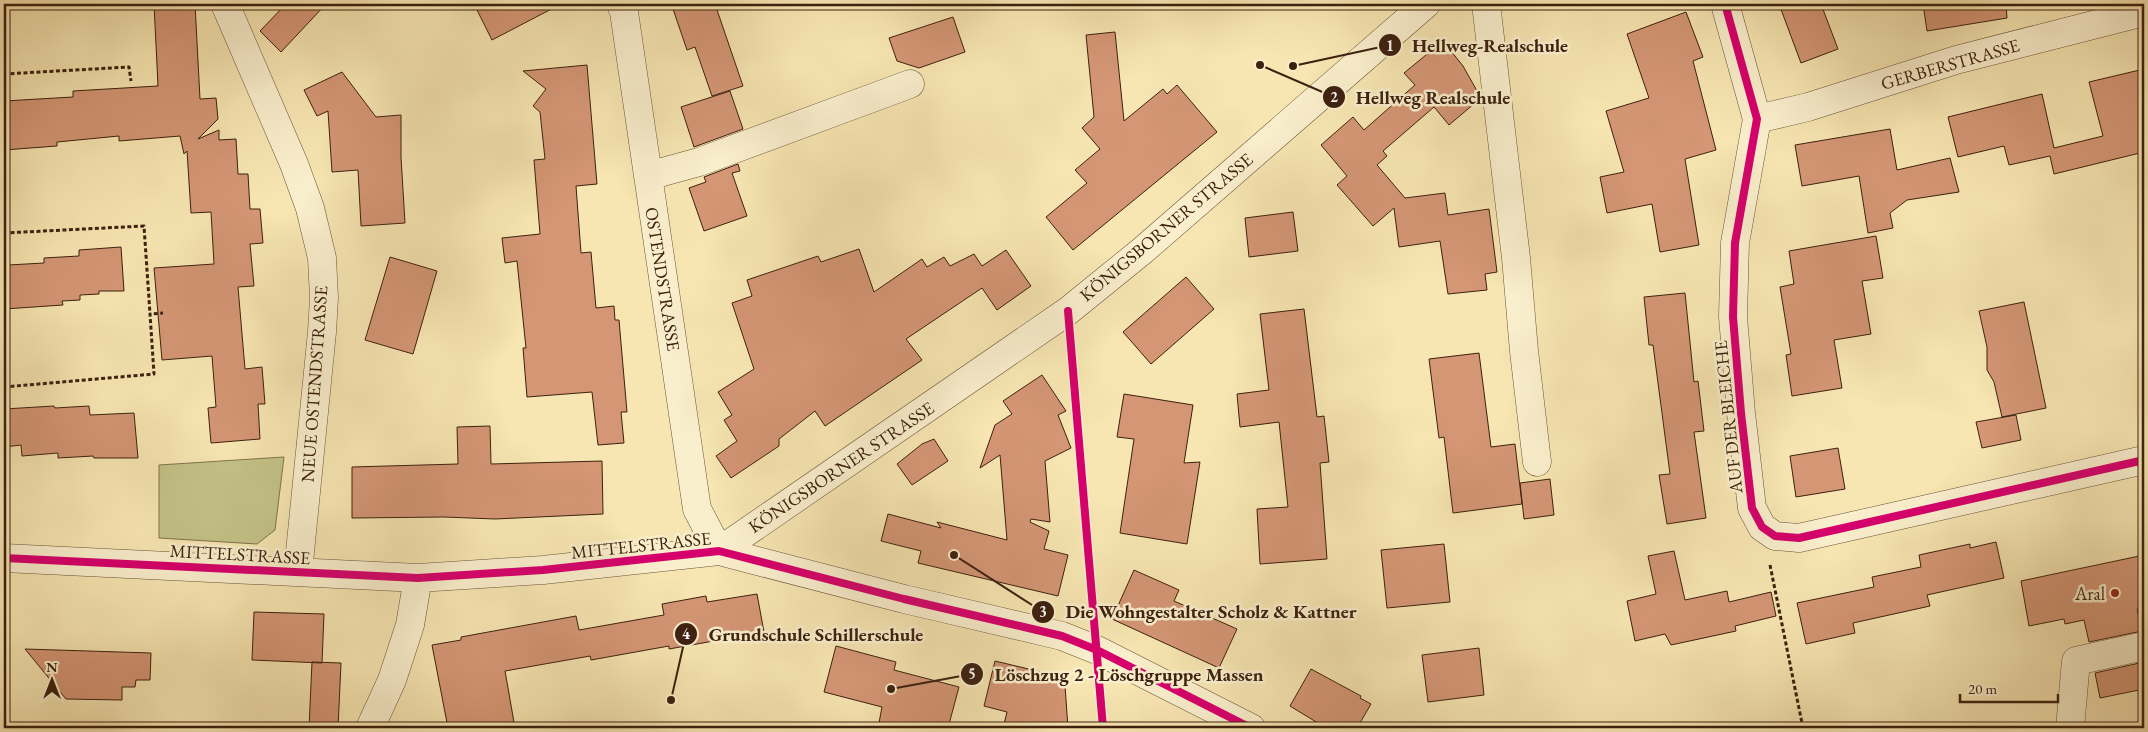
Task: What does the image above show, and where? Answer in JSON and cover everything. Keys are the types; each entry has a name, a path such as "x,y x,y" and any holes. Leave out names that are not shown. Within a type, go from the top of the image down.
{"street":[{"name":"NEUE OSTENDSTRASSE","path":"225,4 294,164 310,208 322,258 324,298 322,332 298,572"},
{"name":"OSTENDSTRASSE","path":"621,4 624,12 697,509 719,551"},
{"name":"KÖNIGSBORNER STRASSE","path":"719,551 1068,311 1142,250 1426,4"},
{"path":"1486,4 1516,258 1524,351 1537,462"},
{"name":"AUF DER BLEICHE","path":"1725,4 1757,120 1735,243 1733,317 1741,413 1752,508 1762,527 1775,536"},
{"name":"GERBERSTRASSE","path":"1757,120 1808,107 1956,60 2144,12"},
{"path":"648,176 699,162 910,84"},
{"path":"1775,536 1800,538 2144,460"},
{"name":"MITTELSTRASSE","path":"4,558 418,578 543,570 719,551 904,599 1062,636 1097,650 1251,728"},
{"path":"370,728 392,680 410,625 418,578"},
{"path":"2070,728 2076,661 2144,646"}],"path":[{"path":"4,74 129,67 131,81"},
{"path":"4,233 144,226 154,374 4,387"},
{"path":"150,314 163,313"},
{"path":"1775,536 1769,564 1803,728"}],"green space":[{"path":"284,457 275,530 257,544 159,538 159,465"}],"building":[{"path":"154,4 195,4 200,99 216,98 218,119 198,139 219,130 219,140 236,139 238,174 248,174 250,209 260,209 263,243 250,244 254,286 238,287 245,369 262,367 265,404 258,404 260,439 211,443 208,408 216,407 212,356 162,360 154,268 214,264 211,212 191,213 187,151 184,154 180,136 119,141 119,136 57,142 57,146 4,150 4,101 73,97 73,91 158,86"},
{"path":"286,4 326,4 281,52 260,31"},
{"path":"474,4 561,4 492,40"},
{"path":"689,4 715,4 743,86 712,96 695,47 687,50 673,9"},
{"path":"1779,4 1821,4 1838,49 1801,63"},
{"path":"1923,4 2006,4 2007,18 1927,31"},
{"path":"1686,12 1703,57 1693,61 1716,150 1685,159 1699,245 1660,252 1652,204 1607,213 1600,177 1624,172 1606,111 1649,98 1627,34"},
{"path":"953,17 965,52 919,68 897,61 889,38"},
{"path":"1115,32 1124,121 1163,89 1167,94 1177,85 1217,132 1073,250 1046,217 1087,183 1075,170 1100,149 1082,128 1094,117 1086,35"},
{"path":"1443,41 1463,66 1481,98 1449,125 1434,107 1383,151 1387,156 1377,165 1405,198 1445,193 1448,215 1489,209 1497,272 1485,274 1487,290 1448,294 1440,241 1399,247 1394,208 1373,226 1337,185 1347,176 1321,145 1353,117 1364,130 1415,85 1404,73"},
{"path":"587,65 597,184 576,186 581,253 591,252 596,308 614,306 615,320 619,320 627,412 621,412 624,443 598,445 592,392 527,397 523,348 526,348 517,261 505,263 502,238 540,234 534,160 545,159 540,112 533,106 546,89 523,71"},
{"path":"2144,69 2144,152 2054,174 2050,156 2009,165 2004,146 1958,157 1948,117 2042,94 2054,148 2103,136 2089,82"},
{"path":"342,72 376,117 401,115 401,157 405,223 361,226 358,170 332,172 328,111 317,116 304,90"},
{"path":"730,91 743,129 694,147 681,107"},
{"path":"1890,129 1897,170 1950,158 1959,192 1907,200 1890,213 1893,228 1868,233 1859,176 1802,186 1795,145"},
{"path":"738,164 740,171 732,173 747,216 704,231 689,188 706,182 704,177"},
{"path":"1293,212 1298,251 1249,257 1245,218"},
{"path":"1876,236 1883,278 1862,281 1871,334 1834,340 1842,388 1792,396 1786,355 1791,354 1780,287 1794,284 1789,251"},
{"path":"121,247 124,291 99,291 99,294 80,295 80,300 62,301 63,305 4,309 4,271 8,271 8,265 44,263 44,258 79,256 79,250"},
{"path":"859,249 874,292 922,259 927,267 944,257 950,266 974,254 982,266 1006,250 1031,286 997,310 982,288 906,339 922,360 825,426 815,411 779,439 779,446 731,478 716,456 737,441 724,420 732,415 718,392 754,369 732,303 752,296 747,280 818,256 821,262"},
{"path":"390,257 437,271 413,354 365,340"},
{"path":"1186,277 1214,309 1151,364 1123,332"},
{"path":"1685,293 1694,382 1698,381 1704,431 1694,432 1706,518 1667,524 1659,475 1670,474 1653,345 1649,345 1644,297"},
{"path":"2024,302 2046,408 2002,417 1994,382 1987,370 1987,347 1979,311"},
{"path":"1304,309 1317,417 1324,416 1329,462 1320,463 1327,559 1260,564 1257,509 1288,507 1279,422 1240,427 1237,394 1269,390 1260,314"},
{"path":"1479,353 1491,447 1515,444 1522,504 1453,513 1444,437 1439,438 1429,359"},
{"path":"1042,375 1066,411 1058,415 1071,448 1045,461 1050,522 1031,519 1030,522 1049,531 1044,549 1068,555 1058,596 918,563 921,551 881,541 888,514 941,528 937,522 1007,540 1000,455 980,468 995,425 1012,414 1003,401"},
{"path":"1124,394 1193,405 1184,463 1200,462 1187,544 1120,533 1134,439 1117,437"},
{"path":"54,406 55,408 89,406 90,415 134,413 138,458 94,458 93,456 58,458 58,453 22,456 21,445 4,447 4,409"},
{"path":"2016,415 2021,440 1982,448 1976,422"},
{"path":"490,426 491,464 602,461 603,514 495,519 444,517 352,518 352,467 458,464 457,427"},
{"path":"934,439 948,461 912,485 897,464 922,444"},
{"path":"1838,448 1845,489 1796,497 1790,456"},
{"path":"1550,479 1554,515 1524,519 1520,483"},
{"path":"1996,542 2004,578 1927,595 1930,606 1853,623 1855,633 1806,644 1797,603 1874,587 1872,577 1921,567 1919,555 1970,544 1970,548"},
{"path":"1444,544 1450,602 1387,608 1381,550"},
{"path":"1674,551 1685,600 1727,591 1729,602 1771,592 1776,616 1735,626 1736,631 1671,645 1665,634 1635,641 1627,601 1656,594 1648,556"},
{"path":"2144,555 2144,608 2137,609 2142,631 2089,642 2084,620 2065,624 2064,619 2029,626 2021,581"},
{"path":"1134,570 1179,590 1174,601 1237,629 1219,668 1112,619"},
{"path":"757,594 764,632 669,649 669,646 591,660 590,656 505,671 515,728 448,728 432,645 461,640 461,637 576,616 579,630 664,615 662,604 706,596 707,602"},
{"path":"254,612 324,614 322,663 252,660"},
{"path":"836,646 896,662 894,670 959,687 948,728 878,728 882,707 824,692"},
{"path":"1479,648 1484,695 1428,702 1422,655"},
{"path":"25,649 151,653 150,680 136,680 135,687 122,687 122,700 66,699"},
{"path":"995,661 1058,676 1065,686 1068,728 1003,728 1007,712 984,706"},
{"path":"312,662 341,663 338,728 309,728"},
{"path":"2144,662 2144,689 2100,698 2095,673"},
{"path":"1311,669 1361,696 1360,698 1371,704 1357,728 1326,728 1290,706"}],"cycle path":[{"path":"1725,4 1757,119 1735,243 1733,317 1741,413 1752,508 1762,527 1775,536 1799,538 2144,460"},
{"path":"1068,311 1103,728"},
{"path":"4,558 418,578 543,570 719,551 904,599 1062,636 1097,650 1251,728"}],"place":[{"name":"Hellweg Realschule","path":"1260,65"},
{"name":"Hellweg-Realschule","path":"1293,66"},
{"name":"Die Wohngestalter Scholz & Kattner","path":"954,555"},
{"name":"Aral","path":"2115,593"},
{"name":"Löschzug 2 - Löschgruppe Massen","path":"891,689"},
{"name":"Grundschule Schillerschule","path":"671,700"}]}
